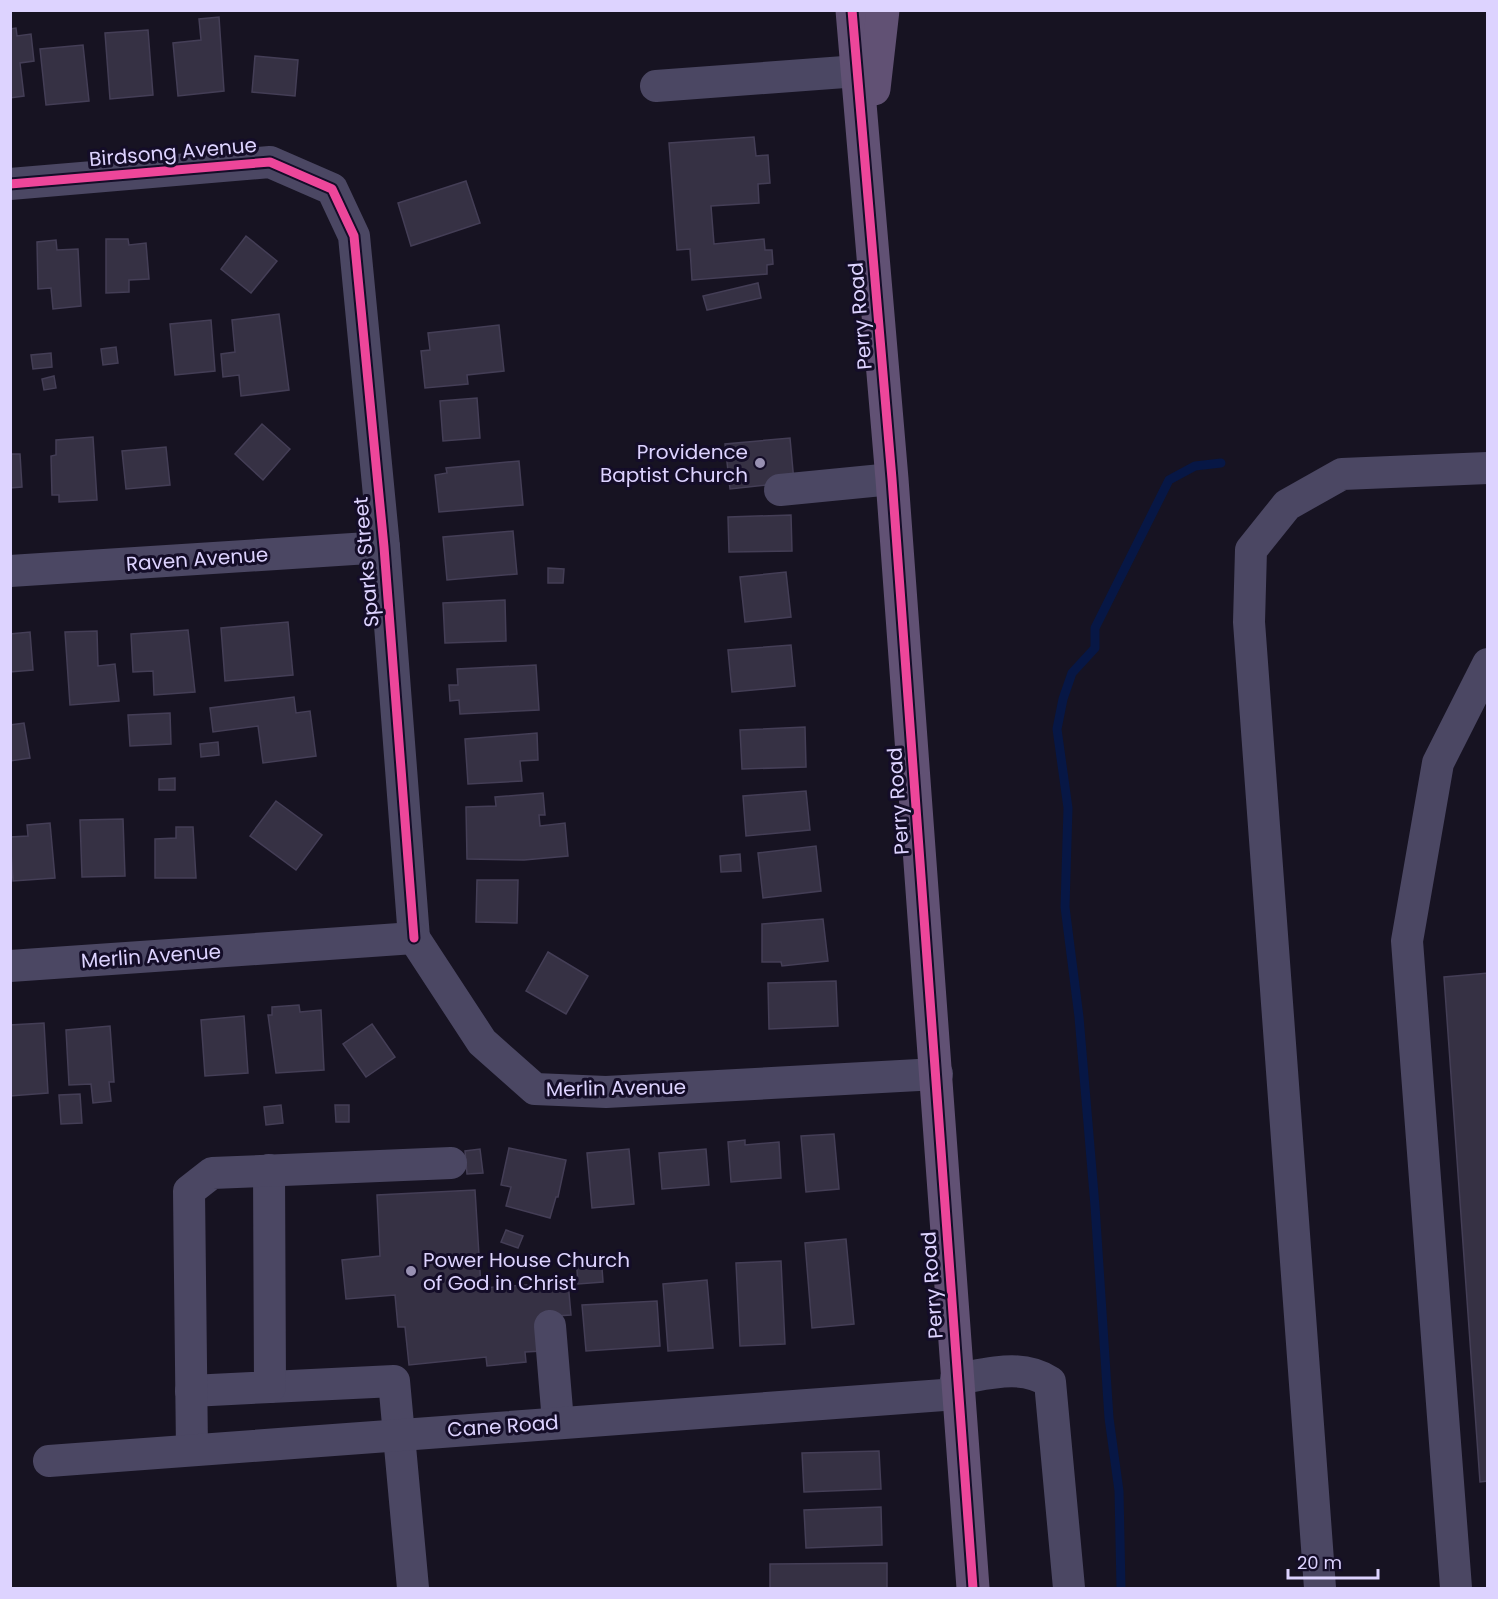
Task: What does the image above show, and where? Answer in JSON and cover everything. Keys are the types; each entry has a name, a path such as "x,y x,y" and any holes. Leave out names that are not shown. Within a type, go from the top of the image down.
{"main road":[{"name":"Perry Road","path":"852,10 892,479 973,1588"},
{"path":"866,162 882,10"}],"street":[{"path":"656,86 858,71"},
{"name":"Birdsong Avenue","path":"10,184 270,162 332,189"},
{"name":"Sparks Street","path":"332,189 354,236 384,547 414,938"},
{"path":"1320,1588 1249,622 1251,550 1287,505 1342,474 1488,468"},
{"path":"780,490 892,479"},
{"name":"Raven Avenue","path":"10,571 384,547"},
{"path":"1456,1588 1407,941 1438,763 1488,664"},
{"name":"Merlin Avenue","path":"10,966 414,938 482,1042 535,1089 606,1092 937,1074"},
{"path":"192,1450 189,1191 212,1173 451,1163"},
{"path":"269,1170 270,1387"},
{"path":"550,1326 558,1422"},
{"name":"Cane Road","path":"49,1461 558,1422 957,1387 1014,1370 1040,1375 1050,1382 1069,1588"},
{"path":"191,1392 394,1381 413,1588"}],"building":[{"path":"219,17 224,91 178,96 173,43 201,40 199,19"},
{"path":"16,28 17,36 31,34 34,61 20,63 24,96 10,98 10,29"},
{"path":"148,30 153,95 110,99 105,33"},
{"path":"83,45 89,101 46,105 40,49"},
{"path":"255,56 298,60 295,96 252,92"},
{"path":"754,137 756,156 768,155 770,183 758,184 759,203 711,206 714,244 764,239 765,250 772,250 773,264 767,265 767,274 692,280 690,249 677,250 669,143"},
{"path":"466,181 480,223 411,246 398,203"},
{"path":"246,236 277,261 251,293 221,269"},
{"path":"106,239 128,239 129,245 146,243 149,279 129,280 129,292 106,293"},
{"path":"56,240 57,250 78,249 81,306 53,309 51,288 38,289 37,242"},
{"path":"758,283 761,298 707,310 703,296"},
{"path":"279,314 289,390 241,396 239,375 223,377 221,354 235,352 232,320"},
{"path":"211,320 215,371 175,375 170,324"},
{"path":"499,325 504,371 467,375 468,384 425,388 421,351 430,350 428,333"},
{"path":"116,347 118,363 103,365 101,349"},
{"path":"51,353 52,367 33,369 31,355"},
{"path":"54,376 56,388 44,390 42,379"},
{"path":"477,398 480,438 443,441 440,401"},
{"path":"262,424 290,449 263,480 235,454"},
{"path":"93,437 97,500 59,502 59,495 52,495 51,456 56,455 56,440"},
{"name":"Providence Baptist Church","path":"790,438 794,482 730,489 725,444"},
{"path":"166,447 170,485 126,489 122,451"},
{"path":"10,454 20,454 22,487 10,488"},
{"path":"519,461 523,505 439,512 435,475 447,473 446,468"},
{"path":"791,515 792,551 729,552 728,517"},
{"path":"513,531 517,574 447,580 443,537"},
{"path":"548,568 564,569 563,583 548,583"},
{"path":"786,572 791,617 745,622 740,577"},
{"path":"505,600 506,641 445,643 443,603"},
{"path":"288,622 293,675 225,681 221,628"},
{"path":"188,630 195,692 154,695 153,671 133,672 131,634"},
{"path":"97,631 98,666 115,664 119,701 70,705 65,632"},
{"path":"30,632 33,670 10,672 10,634"},
{"path":"791,645 795,686 732,692 728,650"},
{"path":"536,665 539,710 460,714 459,700 450,701 449,685 458,685 457,669"},
{"path":"294,697 296,713 310,711 316,756 263,763 258,726 213,732 210,708"},
{"path":"170,713 171,744 130,746 128,715"},
{"path":"24,723 30,758 10,761 10,725"},
{"path":"805,727 806,767 742,769 740,730"},
{"path":"537,733 538,760 520,761 522,781 468,784 465,739"},
{"path":"218,742 219,755 201,757 200,744"},
{"path":"175,778 175,790 159,790 159,779"},
{"path":"806,791 810,830 746,836 743,796"},
{"path":"543,793 545,815 539,815 540,826 565,823 568,856 524,860 467,859 466,807 496,806 495,797"},
{"path":"276,801 322,835 296,870 250,836"},
{"path":"123,819 125,876 82,877 80,820"},
{"path":"50,823 55,878 13,881 10,837 28,836 27,825"},
{"path":"176,827 193,827 196,878 155,878 155,839 176,838"},
{"path":"816,846 821,891 763,898 758,853"},
{"path":"740,854 741,871 721,872 720,856"},
{"path":"477,880 518,880 517,923 476,922"},
{"path":"823,919 828,961 782,966 781,962 762,962 762,924"},
{"path":"548,952 588,976 566,1014 526,991"},
{"path":"1488,973 1488,1481 1480,1482 1444,977"},
{"path":"836,981 838,1026 769,1029 768,983"},
{"path":"299,1005 300,1012 321,1010 324,1070 276,1073 268,1015 272,1015 272,1007"},
{"path":"244,1016 248,1073 205,1076 201,1020"},
{"path":"44,1023 48,1093 10,1096 10,1025"},
{"path":"372,1024 395,1057 366,1077 343,1044"},
{"path":"110,1026 114,1082 109,1082 111,1101 93,1103 91,1084 69,1085 66,1030"},
{"path":"80,1094 82,1123 61,1124 59,1095"},
{"path":"281,1105 283,1123 266,1125 264,1107"},
{"path":"335,1105 349,1105 349,1122 336,1122"},
{"path":"834,1134 839,1189 806,1192 801,1136"},
{"path":"745,1140 745,1145 779,1142 781,1178 731,1182 728,1142"},
{"path":"509,1148 566,1160 558,1197 556,1197 550,1218 506,1206 511,1187 501,1185"},
{"path":"480,1149 483,1173 467,1174 465,1151"},
{"path":"629,1149 634,1204 592,1208 587,1153"},
{"path":"706,1149 709,1185 662,1189 659,1153"},
{"name":"Power House Church of God in Christ","path":"475,1190 481,1288 568,1282 571,1315 538,1317 542,1351 525,1352 526,1362 487,1366 486,1357 409,1365 405,1327 398,1327 395,1295 346,1299 342,1260 380,1256 377,1195"},
{"path":"506,1230 523,1236 518,1248 501,1242"},
{"path":"846,1239 854,1324 812,1328 805,1243"},
{"path":"601,1254 603,1282 578,1284 576,1256"},
{"path":"781,1261 785,1344 740,1346 736,1263"},
{"path":"707,1280 713,1348 668,1351 663,1284"},
{"path":"657,1301 660,1346 586,1351 582,1305"},
{"path":"879,1451 881,1489 804,1492 802,1453"},
{"path":"881,1507 882,1545 806,1548 804,1510"},
{"path":"887,1563 887,1588 770,1588 770,1564"}],"waterway":[{"path":"1121,1588 1119,1491 1109,1418 1095,1206 1079,1017 1065,907 1068,808 1057,729 1063,699 1072,673 1095,648 1095,628 1169,480 1195,466 1221,463"}],"cycle path":[{"path":"852,10 892,479 973,1588"},
{"path":"10,184 270,162 332,189 354,236 384,547 414,938"}],"place":[{"name":"Providence Baptist Church","path":"760,463"},
{"name":"Power House Church of God in Christ","path":"411,1271"}]}
